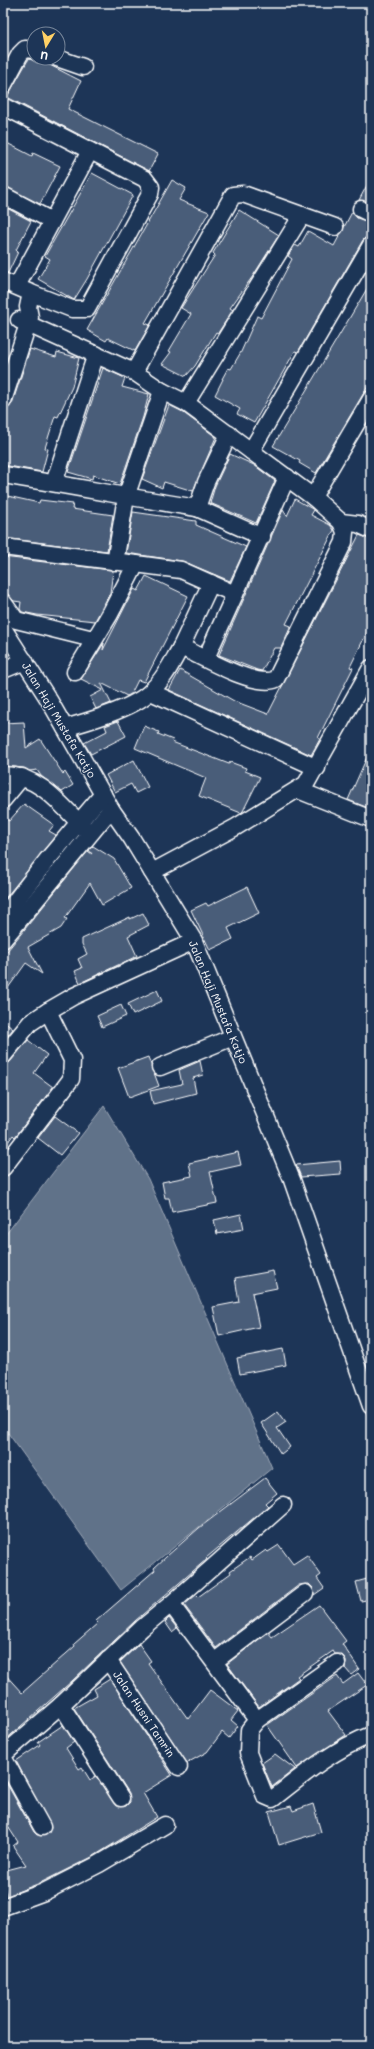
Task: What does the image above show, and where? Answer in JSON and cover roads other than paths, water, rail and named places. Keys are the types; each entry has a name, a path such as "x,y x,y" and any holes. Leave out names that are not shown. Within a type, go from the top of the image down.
{"street":[{"path":"3,86 20,54 26,49"},
{"path":"66,61 83,67"},
{"path":"3,106 145,179 150,184 150,194 87,309 27,311"},
{"path":"90,151 52,221 10,284 27,311 96,354 134,372 162,391 186,404 229,434 313,497 341,522 345,532 344,542 276,679 272,681 256,680 181,647"},
{"path":"134,372 231,197 236,194 243,194 335,227"},
{"path":"3,195 52,221"},
{"path":"186,404 302,215"},
{"path":"251,451 371,245"},
{"path":"3,370 27,311"},
{"path":"3,401 27,311"},
{"path":"54,483 96,354"},
{"path":"115,562 126,497 162,391"},
{"path":"313,497 371,399"},
{"path":"197,508 206,482 229,434"},
{"path":"3,475 197,508 262,537"},
{"path":"206,658 262,537 287,477"},
{"path":"341,522 358,524 371,530"},
{"path":"3,547 181,570 235,594"},
{"path":"75,672 93,639 110,614 136,564"},
{"path":"65,728 110,714 151,692 162,679 181,647 211,583"},
{"path":"3,602 16,620 93,639"},
{"name":"Jalan Haji Mustafa Katjo","path":"3,628 8,644 25,661 111,809 194,941 306,1216 371,1406"},
{"path":"3,670 25,661"},
{"path":"152,872 236,827 298,790 310,780 370,673"},
{"path":"151,692 316,768"},
{"path":"3,775 22,777 34,781 90,834"},
{"path":"3,800 22,777"},
{"path":"298,790 371,819"},
{"path":"3,917 103,794"},
{"path":"3,940 111,809"},
{"path":"3,1056 30,1023 48,1011 74,996 194,941"},
{"path":"3,1168 71,1079 72,1060 48,1011"},
{"path":"160,1067 233,1037"},
{"path":"42,1827 3,1756 61,1705 142,1628 283,1505"},
{"path":"215,1661 305,1593"},
{"path":"171,1604 215,1661 257,1720"},
{"name":"Jalan Husni Tamrin","path":"108,1660 179,1767"},
{"path":"337,1663 257,1720 249,1730 248,1753 263,1793 272,1799 303,1774 371,1734"},
{"path":"61,1705 122,1798"},
{"path":"3,1907 44,1892 98,1864 165,1825"}],"water":[{"path":"104,1106 148,1179 272,1468 121,1590 3,1426 3,1238"}]}
